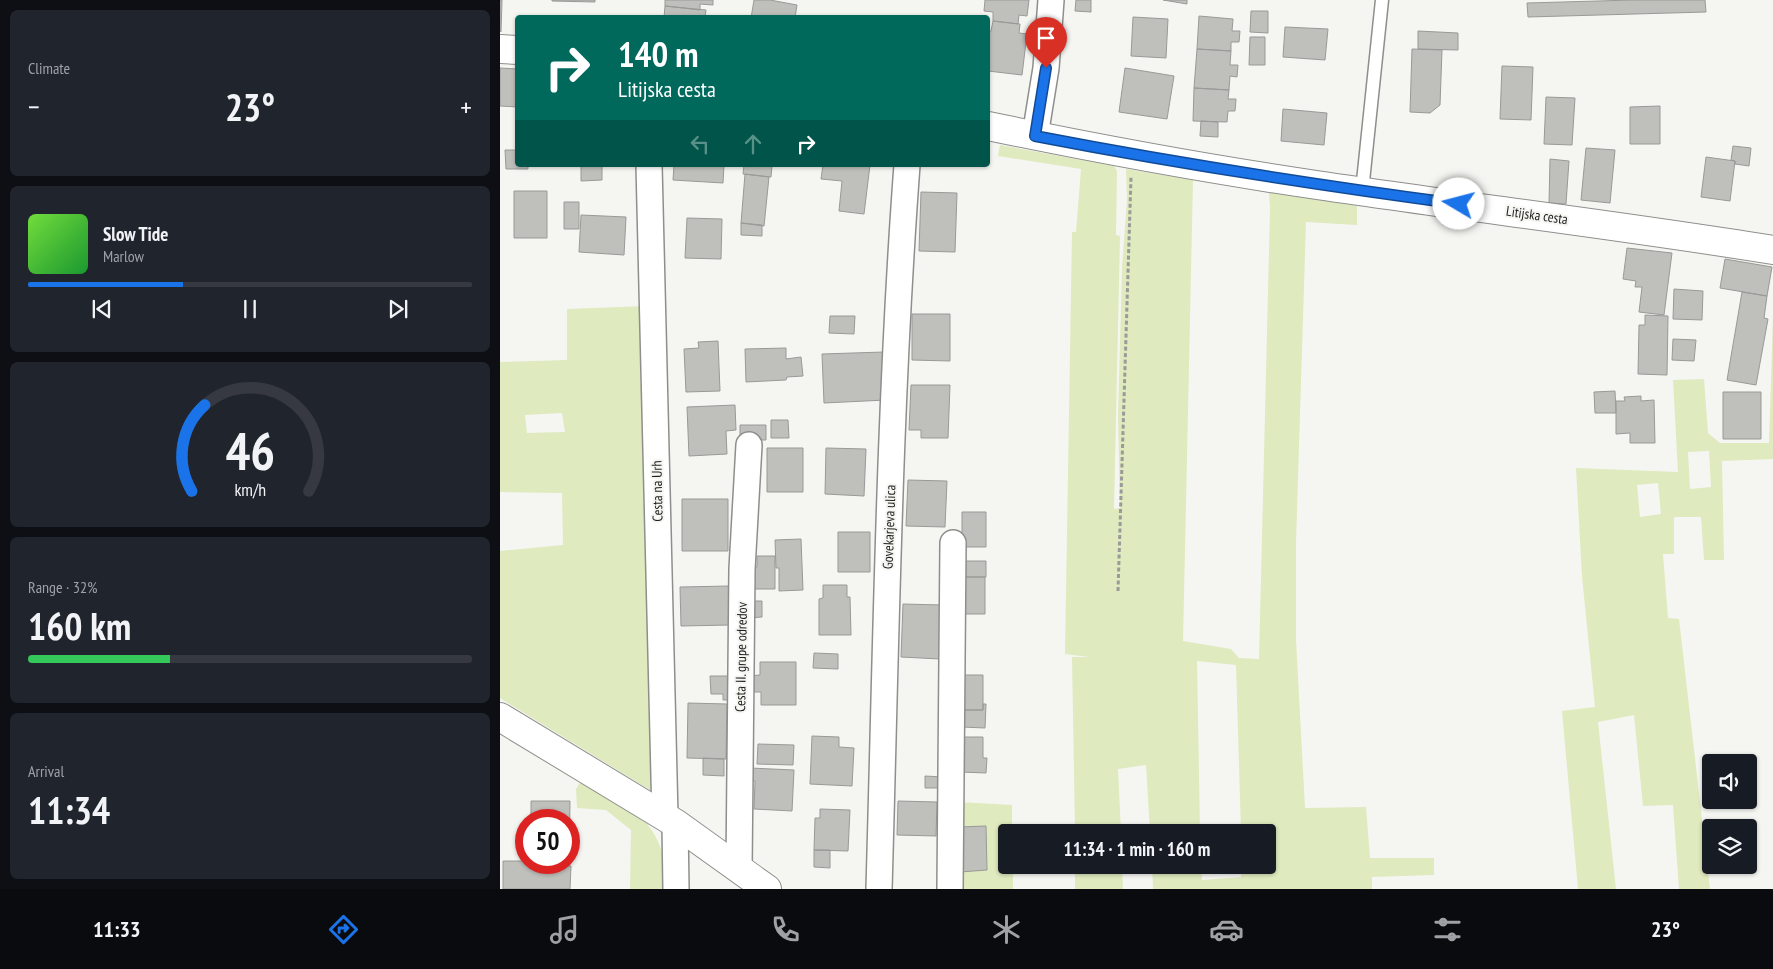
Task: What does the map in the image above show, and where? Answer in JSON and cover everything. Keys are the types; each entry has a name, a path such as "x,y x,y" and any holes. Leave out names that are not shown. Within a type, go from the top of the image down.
{"main road":[{"path":"500,49 515,50"},
{"name":"Litijska cesta","path":"990,126 1131,154 1362,191 1604,224 1773,250"},
{"path":"500,717 670,820 767,889"}],"street":[{"path":"1035,136 1046,68 1051,0"},
{"name":"Cesta na Urh","path":"649,167 670,820 676,889"},
{"name":"Govekarjeva ulica","path":"880,889 897,312 907,167"},
{"name":"Cesta II. grupe odredov","path":"739,869 742,569 749,445"},
{"path":"950,889 953,543"}],"lane":[{"path":"1362,191 1382,0"}],"path":[{"path":"1118,591 1131,154"}],"green space":[{"path":"1000,145 1114,166 1117,171 1116,235 1120,236 1114,509 1120,508 1118,416 1122,267 1127,200 1126,169 1193,180 1183,641 1231,649 1239,658 1259,659 1269,192 1357,206 1357,225 1306,222 1296,543 1296,640 1305,808 1366,807 1370,858 1434,858 1434,875 1372,877 1372,889 1153,889 1152,874 1202,874 1202,880 1241,877 1241,874 1276,874 1276,824 1241,824 1236,665 1197,661 1200,824 1150,824 1146,765 1118,769 1121,824 1075,824 1072,657 1090,657 1065,654 1072,232 1076,232 1081,169 998,156"},
{"path":"645,306 655,793 500,698 500,551 563,545 562,493 500,492 500,362 567,360 567,309","holes":["562,413 565,432 527,433 525,415"]},
{"path":"1773,315 1773,459 1722,461 1724,560 1704,560 1701,517 1674,517 1674,554 1663,554 1668,618 1679,619 1702,819 1702,874 1708,874 1710,889 1679,889 1673,805 1643,806 1634,715 1598,722 1616,889 1578,889 1562,711 1595,707 1582,576 1576,468 1678,472 1673,380 1704,379 1708,433 1720,443 1769,443","holes":["1709,451 1711,487 1690,489 1688,452","1658,483 1661,514 1640,517 1637,485"]},
{"path":"581,781 635,813 650,828 664,857 669,889 630,889 631,830 606,810 577,808 576,789"},
{"path":"959,802 1012,805 1012,824 998,824 998,874 1013,874 1013,889 959,889"},
{"path":"1075,874 1122,874 1123,889 1075,889"}],"building":[{"path":"500,0 502,0 501,32 500,31"},
{"path":"595,0 595,2 552,1"},
{"path":"665,0 713,0 713,5 700,4 700,10 665,6"},
{"path":"754,0 770,0 797,5 795,15 752,15"},
{"path":"985,0 1029,0 1027,16 1019,15 1018,24 993,21 993,12 984,11"},
{"path":"1076,0 1091,0 1091,12 1075,11"},
{"path":"1163,0 1187,0 1187,4"},
{"path":"1705,0 1706,12 1528,17 1527,3"},
{"path":"665,6 706,10 705,15 664,15"},
{"path":"1251,11 1268,11 1268,33 1250,32"},
{"path":"1199,16 1233,19 1232,31 1240,31 1239,42 1231,42 1231,51 1197,49"},
{"path":"1133,17 1168,19 1166,58 1131,56"},
{"path":"993,21 1020,24 1019,33 1027,34 1022,75 990,71"},
{"path":"1285,27 1328,29 1325,60 1283,57"},
{"path":"1418,31 1458,33 1458,50 1418,49"},
{"path":"1250,37 1265,37 1265,65 1249,65"},
{"path":"1197,49 1231,51 1230,65 1238,65 1237,77 1230,76 1229,90 1194,88"},
{"path":"1412,49 1442,50 1440,105 1430,113 1410,112"},
{"path":"1502,66 1533,67 1531,120 1500,119"},
{"path":"500,68 515,69 515,107 500,106"},
{"path":"1125,68 1174,76 1167,119 1119,112"},
{"path":"1194,88 1229,90 1228,99 1236,99 1235,111 1228,111 1227,122 1193,121"},
{"path":"1546,97 1575,98 1572,145 1544,144"},
{"path":"1660,106 1660,144 1630,144 1630,107"},
{"path":"1283,109 1327,113 1324,145 1281,141"},
{"path":"1201,121 1218,122 1218,137 1200,136"},
{"path":"1733,146 1751,148 1749,166 1735,164 1735,161 1731,160"},
{"path":"1586,148 1615,150 1610,203 1581,200"},
{"path":"505,150 515,150 515,167 528,167 528,169 506,169"},
{"path":"1706,157 1735,161 1730,201 1701,197"},
{"path":"1550,159 1569,161 1566,204 1549,203"},
{"path":"581,167 602,167 602,180 581,181"},
{"path":"674,167 724,167 723,183 673,180"},
{"path":"744,167 772,167 771,177 743,174"},
{"path":"823,167 870,167 864,214 839,211 842,181 821,179"},
{"path":"745,174 769,177 764,226 741,223"},
{"path":"514,191 547,191 547,238 514,238"},
{"path":"921,192 957,193 955,252 919,251"},
{"path":"564,202 579,202 579,229 564,229"},
{"path":"581,215 626,217 624,255 579,252"},
{"path":"687,218 722,219 721,259 685,258"},
{"path":"741,223 762,225 762,236 741,235"},
{"path":"1627,248 1672,253 1664,315 1639,312 1642,287 1635,287 1636,281 1623,279"},
{"path":"1725,259 1772,267 1767,296 1720,288"},
{"path":"1674,289 1703,291 1702,320 1673,319"},
{"path":"1742,292 1767,296 1764,318 1768,319 1756,385 1727,380"},
{"path":"912,314 950,314 950,361 912,360"},
{"path":"1645,315 1668,316 1667,375 1638,374 1639,325 1645,325"},
{"path":"830,316 855,316 854,334 829,333"},
{"path":"1673,339 1696,340 1694,361 1672,360"},
{"path":"718,341 720,391 686,392 684,349 699,348 698,342"},
{"path":"786,348 786,359 801,357 803,376 787,377 786,380 746,382 745,349"},
{"path":"884,352 886,400 824,403 822,354"},
{"path":"911,385 950,385 948,438 921,438 921,430 909,430"},
{"path":"1615,391 1616,413 1595,413 1594,392"},
{"path":"1723,392 1761,392 1761,439 1723,439"},
{"path":"1641,396 1641,401 1654,400 1655,443 1630,443 1630,433 1616,434 1616,401 1625,401 1624,397"},
{"path":"735,405 736,430 726,431 727,454 689,456 687,407"},
{"path":"771,420 788,420 789,438 771,438"},
{"path":"740,425 766,425 766,440 740,440"},
{"path":"767,448 803,448 803,492 767,492"},
{"path":"826,448 866,449 864,496 825,494"},
{"path":"908,480 947,481 945,527 906,526"},
{"path":"682,499 728,499 728,551 682,551"},
{"path":"962,512 986,512 986,547 962,547"},
{"path":"838,532 870,532 870,572 838,572"},
{"path":"801,539 803,590 779,591 779,568 776,568 775,540"},
{"path":"757,556 775,556 775,589 749,589 749,567 757,567"},
{"path":"962,561 986,561 986,577 961,577"},
{"path":"959,577 985,577 985,614 960,614"},
{"path":"823,585 847,585 847,597 850,597 851,635 819,635 819,599 823,598"},
{"path":"729,586 730,625 681,626 680,587"},
{"path":"749,601 762,601 762,617 749,618"},
{"path":"903,604 942,605 940,659 901,657"},
{"path":"814,653 838,654 838,669 813,668"},
{"path":"760,662 796,662 796,705 761,705 761,692 749,692 749,676 760,675"},
{"path":"959,675 983,675 983,710 959,710"},
{"path":"710,676 729,676 730,700 723,700 723,694 711,694"},
{"path":"688,703 727,704 726,759 687,758"},
{"path":"983,704 986,704 985,728 962,727 963,710 983,710"},
{"path":"812,736 839,737 839,747 854,748 852,786 810,784"},
{"path":"960,737 983,737 983,758 987,758 986,773 960,772"},
{"path":"758,744 794,745 793,765 757,764"},
{"path":"703,758 724,759 724,776 703,775"},
{"path":"750,768 794,770 792,811 754,809 755,781 750,780"},
{"path":"925,776 943,777 943,788 925,788"},
{"path":"531,801 570,801 570,809 531,809"},
{"path":"898,801 937,802 936,836 897,835"},
{"path":"820,809 850,810 848,851 814,850 815,818 820,818"},
{"path":"986,826 987,870 960,872 958,827"},
{"path":"814,850 830,850 830,868 814,867"},
{"path":"503,861 515,861 515,874 571,874 570,889 503,889"}],"route":[{"path":"1046,68 1035,136 1309,184 1459,204"}]}
